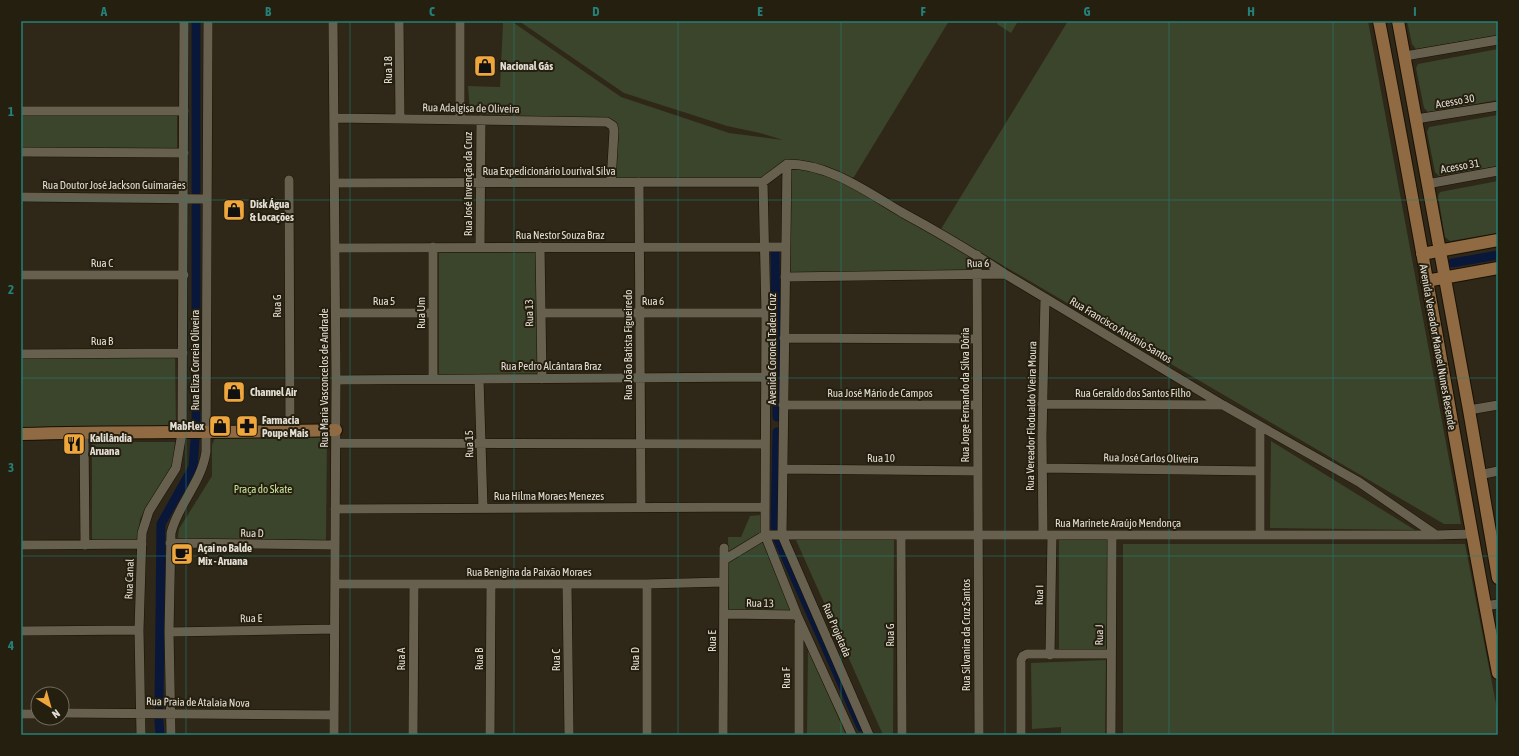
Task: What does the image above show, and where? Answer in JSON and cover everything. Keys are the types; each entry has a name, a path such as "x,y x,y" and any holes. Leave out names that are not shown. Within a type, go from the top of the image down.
{"street":[{"name":"Rua Eliza Correia Oliveira","path":"182,433 184,276 184,21"},
{"name":"Rua Eliza Correia Oliveira","path":"171,735 170,544 174,522 193,489 204,465 206,452 208,21"},
{"name":"Rua Maria Vasconcelos de Andrade","path":"333,21 336,313 334,735"},
{"name":"Rua 18","path":"399,21 400,119"},
{"path":"460,21 460,120"},
{"name":"Avenida Vereador Manoel Nunes Resende","path":"1379,21 1401,130 1426,281 1498,673"},
{"name":"Avenida Vereador Manoel Nunes Resende","path":"1398,21 1469,410 1479,474 1492,534 1498,578"},
{"path":"1405,56 1498,40"},
{"name":"Acesso 30","path":"1416,120 1498,106"},
{"path":"21,112 184,112"},
{"name":"Rua Adalgisa de Oliveira","path":"335,118 607,122 613,126 614,131 611,182"},
{"name":"Rua José Invenção da Cruz","path":"480,247 481,120"},
{"path":"21,152 184,153"},
{"path":"763,182 787,164"},
{"name":"Avenida Coronel Tadeu Cruz","path":"782,535 787,164"},
{"name":"Rua Francisco Antônio Santos","path":"787,164 812,167 835,174 977,255 1005,274 1260,427 1359,482 1436,535"},
{"name":"Acesso 31","path":"1427,184 1498,172"},
{"name":"Rua G","path":"289,180 290,431"},
{"name":"Rua João Batista Figueiredo","path":"639,182 641,507"},
{"name":"Rua Expedicionário Lourival Silva","path":"335,183 763,182"},
{"name":"Avenida Coronel Tadeu Cruz","path":"763,182 766,314 765,535"},
{"name":"Rua Doutor José Jackson Guimarães","path":"21,197 207,199"},
{"path":"1422,254 1498,240"},
{"name":"Rua 13","path":"540,247 542,378"},
{"name":"Rua Nestor Souza Braz","path":"335,248 785,247"},
{"name":"Rua Um","path":"433,248 433,379"},
{"name":"Rua Jorge Fernando da Silva Dória","path":"977,255 978,535"},
{"path":"1426,281 1498,268"},
{"name":"Rua 6","path":"785,277 1005,274"},
{"name":"Rua C","path":"21,275 184,276"},
{"name":"Rua Vereador Flodualdo Vieira Moura","path":"1045,298 1042,468 1048,535"},
{"name":"Rua 5","path":"336,313 433,313"},
{"name":"Rua 6","path":"541,313 766,314"},
{"path":"784,338 977,339"},
{"name":"Rua B","path":"21,354 183,353"},
{"name":"Rua Pedro Alcântara Braz","path":"336,380 766,377"},
{"name":"Rua 15","path":"480,379 482,508"},
{"name":"Rua José Mário de Campos","path":"783,404 977,405"},
{"name":"Rua Geraldo dos Santos Filho","path":"1042,404 1223,405"},
{"path":"1469,410 1498,405"},
{"path":"765,426 784,425"},
{"path":"1260,427 1260,535"},
{"path":"21,434 336,430"},
{"path":"84,432 85,545"},
{"name":"Rua Canal","path":"141,735 139,630 142,544 145,522 149,511 176,468 182,433"},
{"path":"336,443 765,444"},
{"name":"Rua José Carlos Oliveira","path":"1042,468 1260,470"},
{"name":"Rua 10","path":"784,469 978,471"},
{"path":"1479,474 1498,471"},
{"name":"Rua Hilma Moraes Menezes","path":"334,509 764,507"},
{"path":"1472,534 1492,534"},
{"name":"Rua Marinete Araújo Mendonça","path":"765,535 1472,534"},
{"path":"724,560 765,535 798,618 852,735"},
{"name":"Rua Projetada","path":"782,535 869,735"},
{"name":"Rua G","path":"901,535 902,735"},
{"name":"Rua Silvanira da Cruz Santos","path":"978,535 979,735"},
{"name":"Rua I","path":"1048,535 1050,655"},
{"name":"Rua J","path":"1111,735 1110,654 1112,535"},
{"path":"21,545 142,544"},
{"name":"Rua D","path":"170,544 335,545"},
{"name":"Rua E","path":"723,735 724,548"},
{"name":"Rua Benigina da Paixão Moraes","path":"335,584 647,584 724,582"},
{"name":"Rua A","path":"413,735 414,584"},
{"name":"Rua B","path":"490,735 491,584"},
{"name":"Rua C","path":"567,584 569,735"},
{"name":"Rua D","path":"647,584 647,735"},
{"path":"1485,606 1498,604"},
{"name":"Rua 13","path":"724,614 798,618"},
{"name":"Rua F","path":"798,618 799,735"},
{"name":"Rua E","path":"170,632 334,629"},
{"path":"21,631 139,630"},
{"path":"1021,735 1021,659 1027,654 1110,654"},
{"name":"Rua Praia de Atalaia Nova","path":"70,713 334,715"}],"green space":[{"path":"519,21 949,21 854,177 846,180 977,255 977,275 790,272 787,165 763,182 611,182 614,131 607,122 470,113 468,86 500,87 503,23 514,23 621,97 729,133 783,140 760,133 727,126 624,93"},
{"path":"998,21 1018,21 1011,33 997,24"},
{"path":"1068,21 1368,21 1461,524 1444,524 941,229"},
{"path":"1407,21 1498,21 1498,35 1416,49 1412,44"},
{"path":"1498,49 1498,100 1428,112 1424,108 1416,68 1418,64"},
{"path":"21,115 177,116 177,149 21,148"},
{"path":"1498,115 1498,166 1439,176 1435,172 1427,132 1429,127"},
{"path":"1498,181 1498,233 1450,241 1445,237 1438,196 1440,192"},
{"path":"537,252 537,374 439,375 439,253"},
{"path":"22,356 175,356 176,427 23,427"},
{"name":"Praça do Skate","path":"327,436 326,540 179,539 179,529 212,476 212,445 215,438"},
{"path":"1271,441 1415,530 1270,528"},
{"path":"92,442 175,442 173,464 140,519 138,540 92,540"},
{"path":"761,515 791,611 729,612 728,537 741,537 750,516"},
{"path":"1059,539 1110,540 1106,650 1059,649"},
{"path":"796,540 894,540 893,735 883,735"},
{"path":"1123,544 1465,544 1498,714 1498,735 1123,735"},
{"path":"808,648 846,735 807,735"},
{"path":"1106,660 1105,735 1061,735 1061,727 1032,729 1031,663"}],"waterway":[{"path":"196,21 196,191"},
{"path":"196,206 196,425"},
{"path":"775,250 777,417"},
{"path":"1452,263 1498,255"},
{"path":"775,527 777,432"},
{"path":"159,706 161,524 193,467 195,440"},
{"path":"778,540 861,727"},
{"path":"159,721 160,735"}],"place":[{"name":"Nacional Gás","path":"485,66"},
{"name":"Disk Água & Locações","path":"234,210"},
{"name":"Channel Air","path":"234,392"},
{"name":"MabFlex","path":"220,426"},
{"name":"Farmacia Poupe Mais","path":"247,426"},
{"name":"Kalilândia Aruana","path":"74,444"},
{"name":"Açai no Balde Mix - Aruana","path":"182,554"}]}
